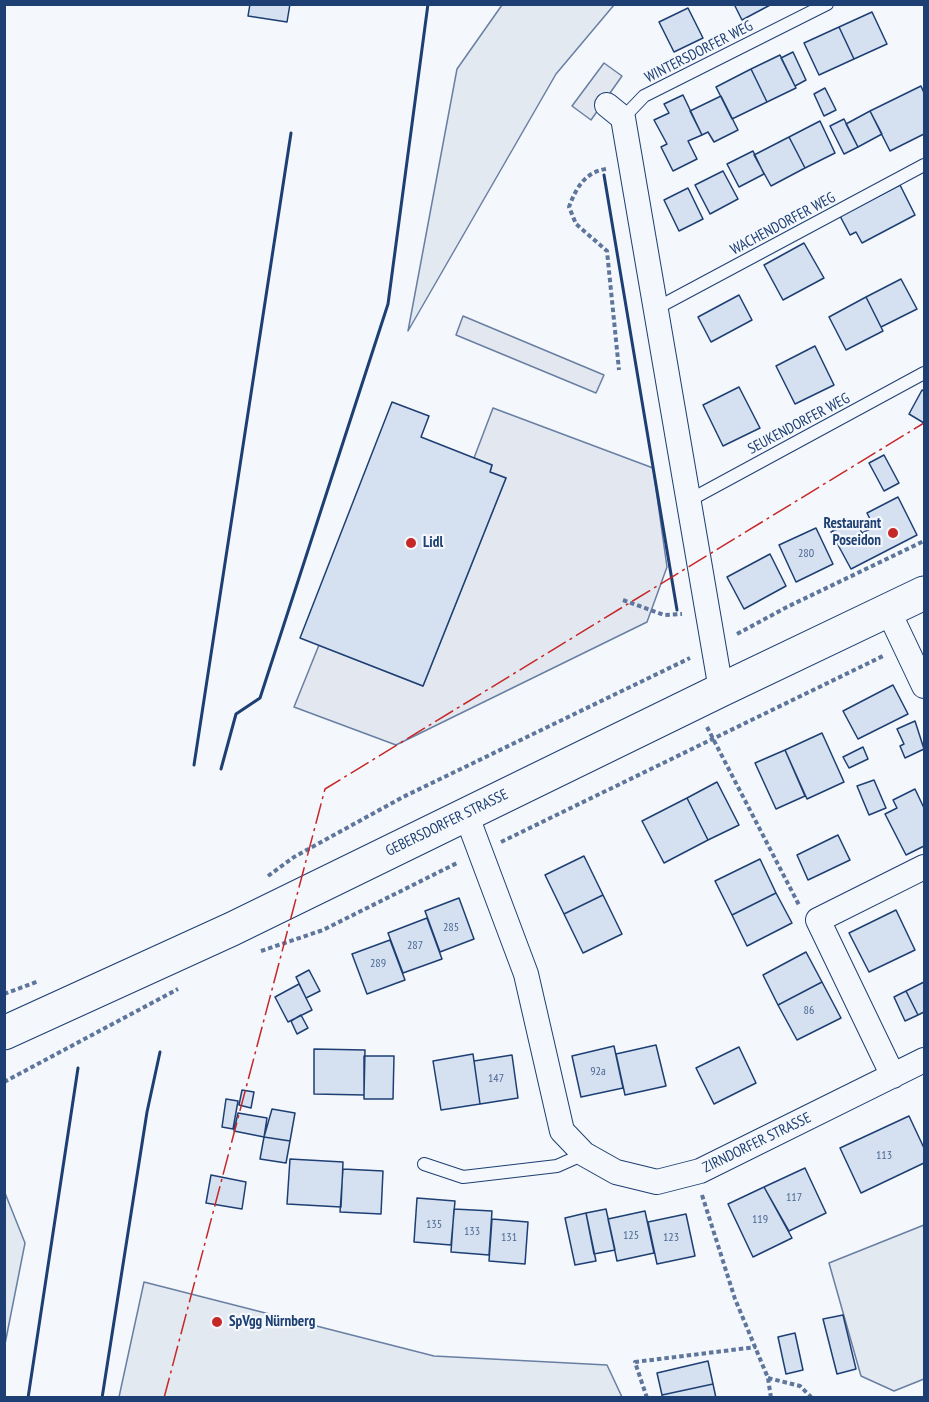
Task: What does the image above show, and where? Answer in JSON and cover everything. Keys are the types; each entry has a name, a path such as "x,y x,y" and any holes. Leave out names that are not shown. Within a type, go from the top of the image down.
{"main road":[{"name":"GEBERSDORFER STRASSE","path":"4,1034 232,929 924,593"}],"street":[{"path":"615,112 631,165 713,648 708,696"},
{"path":"888,610 924,686"},
{"name":"ZIRNDORFER STRASSE","path":"466,814 526,975 562,1131 584,1154 616,1172 657,1182 700,1171 924,1060"},
{"path":"893,1076 818,920 924,867"}],"lane":[{"name":"WINTERSDORFER WEG","path":"615,112 827,4"},
{"name":"WACHENDORFER WEG","path":"655,309 924,165"},
{"name":"SEUKENDORFER WEG","path":"688,501 924,374"},
{"path":"424,1164 463,1177 556,1166 584,1154"}],"path":[{"path":"619,370 607,251 576,224 569,207 577,186 596,170 631,165"},
{"path":"260,882 294,857 403,797 713,648 787,607 924,541"},
{"path":"623,600 664,615 706,612"},
{"path":"258,951 323,930 905,645"},
{"path":"708,696 713,738 803,912 818,920"},
{"path":"4,994 46,978"},
{"path":"4,1082 183,987"},
{"path":"700,1171 702,1198 735,1299 768,1378 771,1398"},
{"path":"647,1398 635,1362 756,1347"},
{"path":"768,1378 800,1386 812,1398"}],"shaded area":[{"path":"502,5 614,5 556,74 408,331 457,69"},
{"path":"604,63 622,76 591,120 572,106"},
{"path":"463,316 604,375 596,393 456,335"},
{"path":"493,408 653,468 667,567 647,622 396,745 294,707 319,645 423,686 506,478 490,472 492,465 474,458"},
{"path":"5,1193 25,1243 5,1344"},
{"path":"924,1225 924,1379 894,1391 861,1376 829,1263"},
{"name":"SpVgg Nürnberg","path":"144,1282 434,1356 607,1365 622,1397 119,1397"}],"building":[{"path":"250,4 290,4 287,22 248,16"},
{"path":"734,4 772,4 742,20"},
{"path":"688,8 703,38 674,52 659,22"},
{"path":"872,12 887,44 854,59 839,27"},
{"path":"839,27 854,59 819,75 804,43"},
{"path":"793,52 806,80 795,86 781,58"},
{"path":"780,55 796,88 767,102 751,69"},
{"path":"751,69 767,102 732,119 716,87"},
{"path":"921,86 924,93 924,134 890,151 870,111"},
{"path":"825,88 836,110 824,116 814,94"},
{"path":"683,95 702,135 688,141 697,159 673,171 661,147 667,144 654,120 669,113 664,104"},
{"path":"721,96 738,130 714,142 708,132 702,135 690,111"},
{"path":"870,111 882,134 858,147 846,124"},
{"path":"844,119 858,147 844,154 830,126"},
{"path":"820,121 835,153 805,168 789,137"},
{"path":"789,137 805,168 771,186 754,155"},
{"path":"753,151 764,174 739,187 727,164"},
{"path":"723,171 738,199 710,214 695,185"},
{"path":"900,185 915,215 862,243 856,232 850,235 840,216"},
{"path":"688,188 703,219 679,231 664,200"},
{"path":"804,243 824,278 783,300 764,265"},
{"path":"901,279 917,309 881,327 866,297"},
{"path":"739,295 752,320 711,342 698,317"},
{"path":"866,297 883,331 846,350 829,317"},
{"path":"815,346 834,385 795,404 776,366"},
{"path":"739,387 760,428 723,446 703,405"},
{"path":"922,390 924,391 924,423 909,414"},
{"path":"392,402 429,416 421,437 492,465 490,472 506,478 423,686 300,638"},
{"path":"884,455 899,483 884,491 869,463"},
{"path":"898,497 917,535 851,569 831,532 855,519 862,533 874,527 867,513"},
{"path":"816,528 833,564 796,582 779,545"},
{"path":"770,554 786,586 744,609 727,577"},
{"path":"893,685 908,714 858,739 843,711"},
{"path":"915,721 924,749 905,758 900,746 904,744 897,729"},
{"path":"822,733 844,782 807,799 785,750"},
{"path":"863,747 868,759 849,768 843,757"},
{"path":"785,750 805,796 776,809 755,763"},
{"path":"874,780 886,808 869,815 857,786"},
{"path":"717,782 739,825 708,840 687,798"},
{"path":"915,789 924,808 924,846 906,855 885,814 897,808 893,800"},
{"path":"687,798 708,840 664,863 642,821"},
{"path":"838,835 850,860 808,880 797,855"},
{"path":"584,856 603,895 564,914 545,875"},
{"path":"760,859 776,893 732,915 715,881"},
{"path":"776,893 792,923 747,946 732,915"},
{"path":"603,895 622,934 583,953 564,914"},
{"path":"459,898 474,939 440,952 425,911"},
{"path":"896,910 915,950 869,972 849,933"},
{"path":"427,918 442,959 403,973 388,933"},
{"path":"390,940 405,980 367,994 352,954"},
{"path":"806,952 822,982 778,1005 763,975"},
{"path":"309,970 320,991 306,998 296,977"},
{"path":"822,982 841,1018 797,1040 778,1005"},
{"path":"924,982 924,1012 918,1015 906,991"},
{"path":"299,984 312,1010 288,1022 275,997"},
{"path":"906,991 918,1015 905,1021 894,997"},
{"path":"301,1015 308,1028 297,1034 291,1021"},
{"path":"656,1045 666,1086 625,1095 616,1054"},
{"path":"614,1046 623,1088 581,1097 572,1056"},
{"path":"739,1047 756,1083 714,1104 696,1068"},
{"path":"314,1049 365,1050 364,1095 314,1094"},
{"path":"473,1054 480,1104 441,1110 433,1061"},
{"path":"512,1055 518,1098 480,1104 474,1061"},
{"path":"364,1056 394,1056 393,1099 364,1099"},
{"path":"242,1090 254,1092 251,1108 239,1105"},
{"path":"226,1099 238,1101 233,1129 222,1127"},
{"path":"272,1109 295,1113 290,1141 264,1137"},
{"path":"238,1113 267,1118 264,1137 234,1131"},
{"path":"909,1116 924,1148 924,1163 861,1193 840,1148"},
{"path":"264,1137 290,1141 286,1163 260,1159"},
{"path":"290,1159 343,1162 341,1207 287,1204"},
{"path":"805,1168 826,1213 789,1231 764,1187"},
{"path":"343,1169 383,1171 381,1214 340,1212"},
{"path":"211,1175 246,1182 242,1209 206,1203"},
{"path":"764,1187 792,1238 753,1257 728,1204"},
{"path":"417,1198 455,1201 451,1245 414,1242"},
{"path":"454,1209 492,1211 489,1255 451,1252"},
{"path":"606,1209 615,1250 594,1254 586,1213"},
{"path":"645,1211 654,1253 617,1261 608,1219"},
{"path":"586,1213 596,1261 575,1265 565,1218"},
{"path":"686,1214 695,1256 657,1264 648,1222"},
{"path":"492,1219 528,1222 525,1264 489,1261"},
{"path":"843,1315 856,1369 837,1374 823,1319"},
{"path":"795,1333 803,1370 786,1374 778,1337"},
{"path":"708,1361 713,1384 662,1395 657,1373"},
{"path":"713,1384 716,1398 662,1398 662,1395"}],"wall":[{"path":"221,769 236,714 260,698 388,304 428,4"},
{"path":"194,765 291,133"},
{"path":"604,175 677,610"},
{"path":"102,1398 147,1112 160,1052"},
{"path":"28,1398 78,1068"}],"power":[{"path":"164,1398 325,789 924,423"}],"place":[{"name":"Restaurant Poseidon","path":"893,533"},
{"name":"Lidl","path":"411,543"},
{"name":"SpVgg Nürnberg","path":"217,1322"}]}
